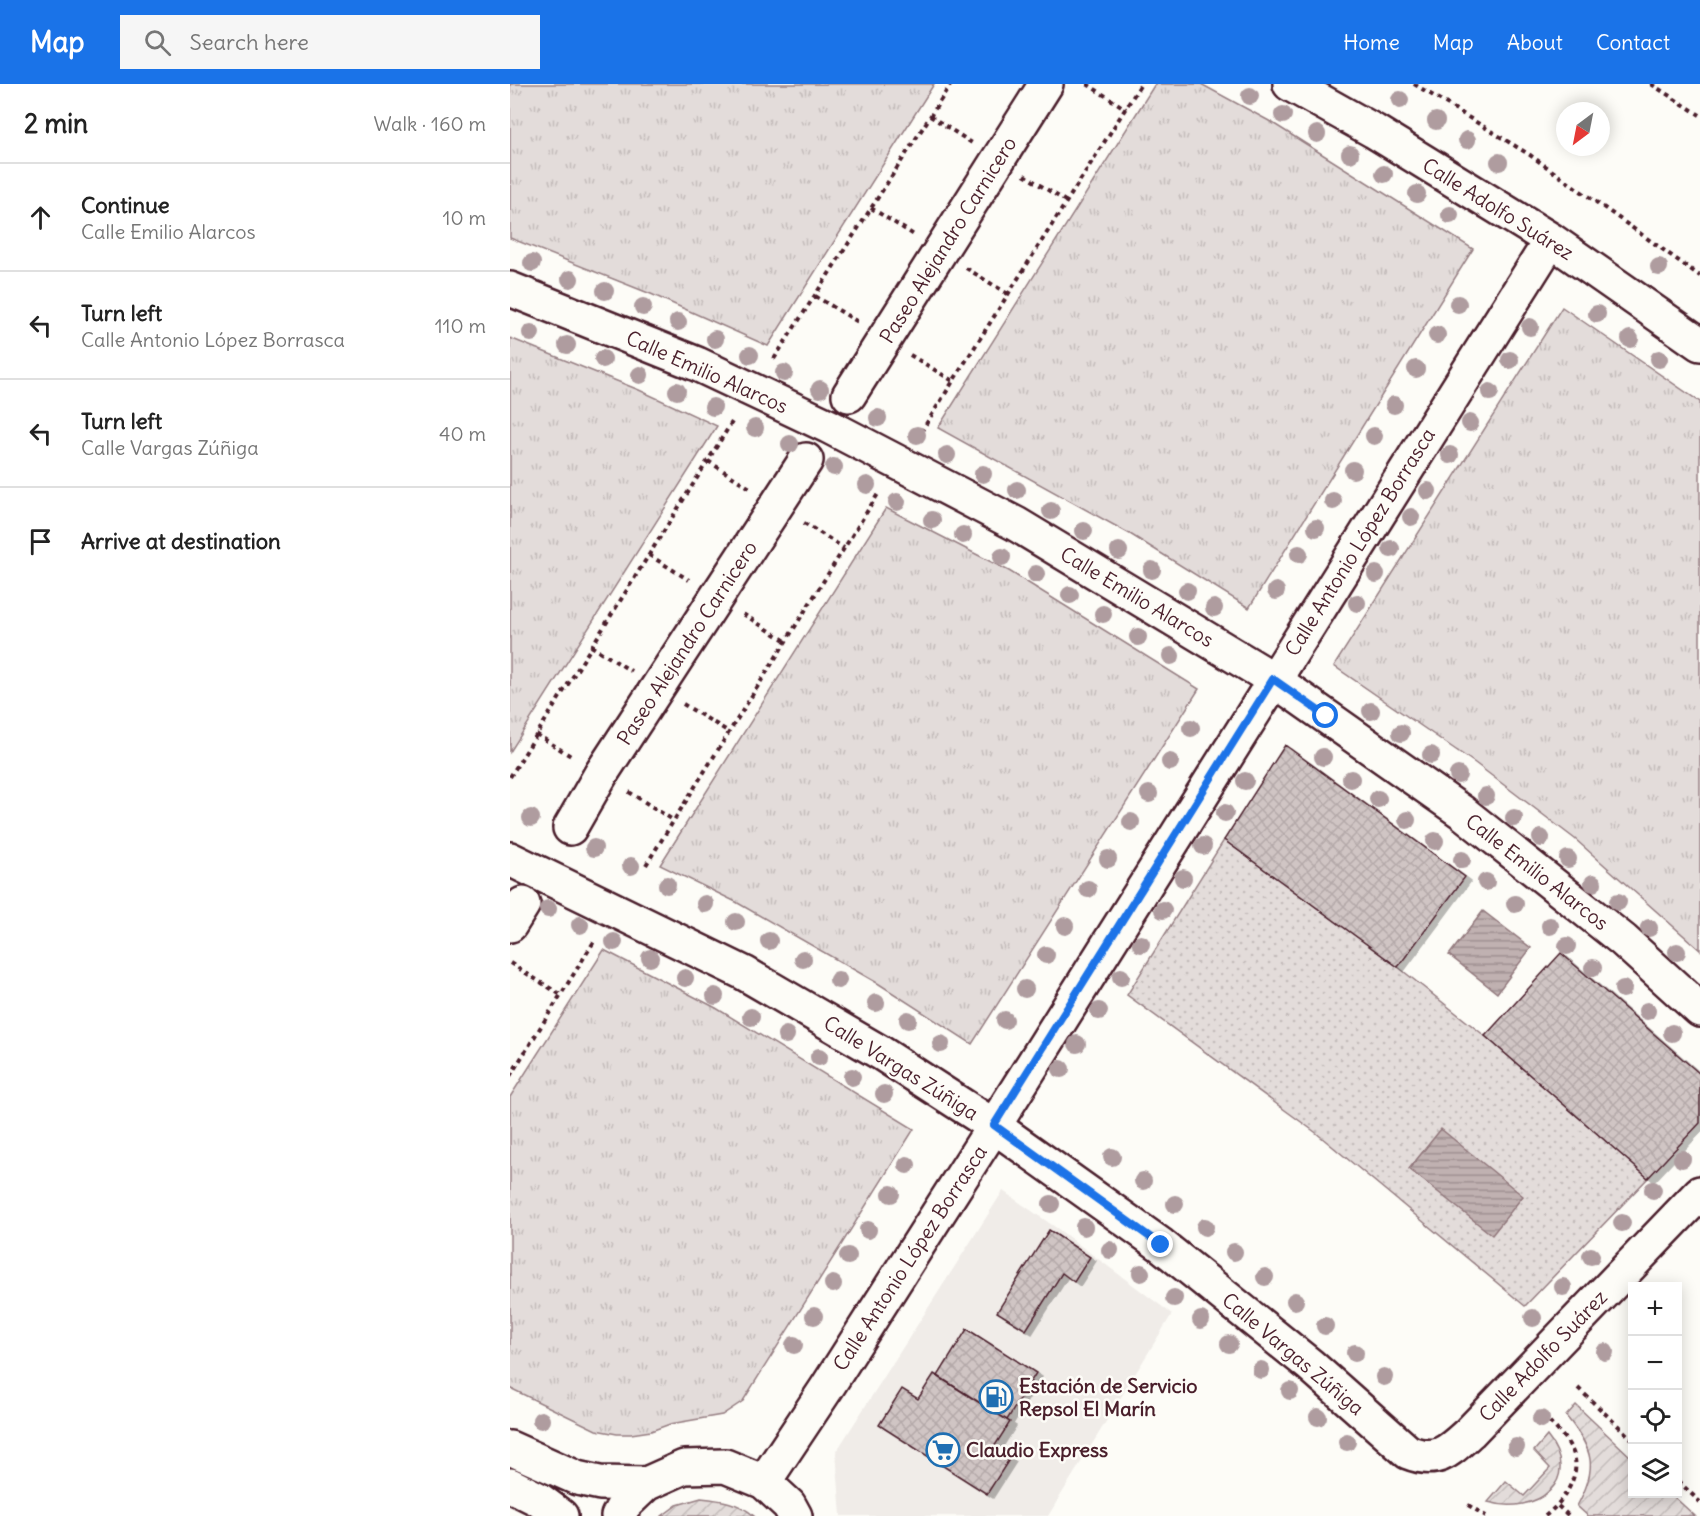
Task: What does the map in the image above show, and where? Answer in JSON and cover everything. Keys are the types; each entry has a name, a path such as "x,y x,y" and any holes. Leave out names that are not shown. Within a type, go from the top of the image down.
{"street":[{"name":"Paseo Alejandro Carnicero","path":"849,395 1046,84"},
{"name":"Calle Adolfo Suárez","path":"1290,84 1374,131 1551,240 1700,344"},
{"name":"Calle Antonio López Borrasca","path":"764,1482 994,1125 1551,240"},
{"name":"Calle Emilio Alarcos","path":"510,289 697,364 828,426 1016,524 1273,679 1462,812 1623,940 1700,1010"},
{"name":"Paseo Alejandro Carnicero","path":"570,828 601,774 806,460"},
{"name":"Calle Vargas Zúñiga","path":"510,859 744,974 881,1053 994,1125 1161,1245 1310,1365 1408,1452 1431,1458"},
{"name":"Calle Adolfo Suárez","path":"1431,1458 1448,1452 1470,1432 1700,1193"},
{"path":"510,1448 577,1478 600,1483 646,1484"},
{"path":"618,1516 624,1505 646,1484 684,1467 725,1466 764,1482 789,1505 795,1516"},
{"path":"510,1485 538,1499 561,1516"}],"path":[{"path":"774,359 951,84"},
{"path":"1087,84 1126,109"},
{"path":"921,432 1141,84"},
{"path":"1414,84 1530,155 1700,276"},
{"path":"1651,84 1700,115"},
{"path":"510,777 732,422"},
{"path":"646,865 878,494"},
{"path":"510,1076 595,940"},
{"path":"510,963 561,995"},
{"path":"1578,1388 1628,1435"},
{"path":"1545,1516 1558,1506 1575,1469 1574,1455 1548,1420"},
{"path":"1682,1486 1700,1503"},
{"path":"1468,1505 1486,1516"},
{"path":"1558,1506 1569,1516"}],"shaded area":[{"path":"1483,911 1531,948 1497,993 1449,955"},
{"path":"1441,1129 1523,1196 1492,1235 1409,1169"},
{"name":"Estación de Servicio Repsol El Marín","path":"1003,1191 1172,1314 1048,1516 841,1516 836,1452"}],"green space":[{"path":"510,84 934,84 768,346 651,294 510,238"},
{"path":"1155,84 1201,84 1271,122 1473,249 1249,608 1130,534 938,428"},
{"path":"1562,307 1700,402 1700,950 1575,839 1475,763 1334,666"},
{"path":"510,338 639,390 717,426 510,752"},
{"path":"886,508 1009,571 1199,689 972,1044 879,984 736,902 660,865"},
{"path":"1224,840 1398,967 1485,1036 1648,1178 1525,1306 1315,1132 1127,995"},
{"path":"604,950 716,1008 914,1129 743,1401 722,1415 670,1424 651,1431 631,1434 596,1430 510,1388 510,1097"},
{"path":"1576,1405 1628,1454 1628,1498 1675,1498 1695,1516 1588,1516 1577,1506 1588,1480 1590,1459 1582,1438 1566,1416"},
{"path":"1547,1436 1557,1452 1560,1467 1557,1480 1549,1491 1538,1499 1523,1504 1506,1505 1488,1502 1506,1481 1524,1496 1550,1468 1534,1451"},
{"path":"701,1498 736,1505 754,1516 662,1516 677,1505"}],"building":[{"path":"1285,745 1465,877 1398,967 1224,840"},
{"path":"1561,953 1700,1074 1700,1123 1648,1178 1485,1036"},
{"path":"1049,1230 1090,1257 1074,1282 1062,1273 1026,1330 997,1312"},
{"path":"967,1329 1036,1373 1007,1420 938,1376"},
{"path":"934,1374 1010,1422 994,1447 1010,1458 987,1494 879,1425 902,1389 918,1399"}],"place":[{"name":"Estación de Servicio Repsol El Marín","path":"996,1397"},
{"name":"Claudio Express","path":"943,1450"}],"route":[{"path":"1161,1245 994,1125 1273,679 1326,716"}]}
